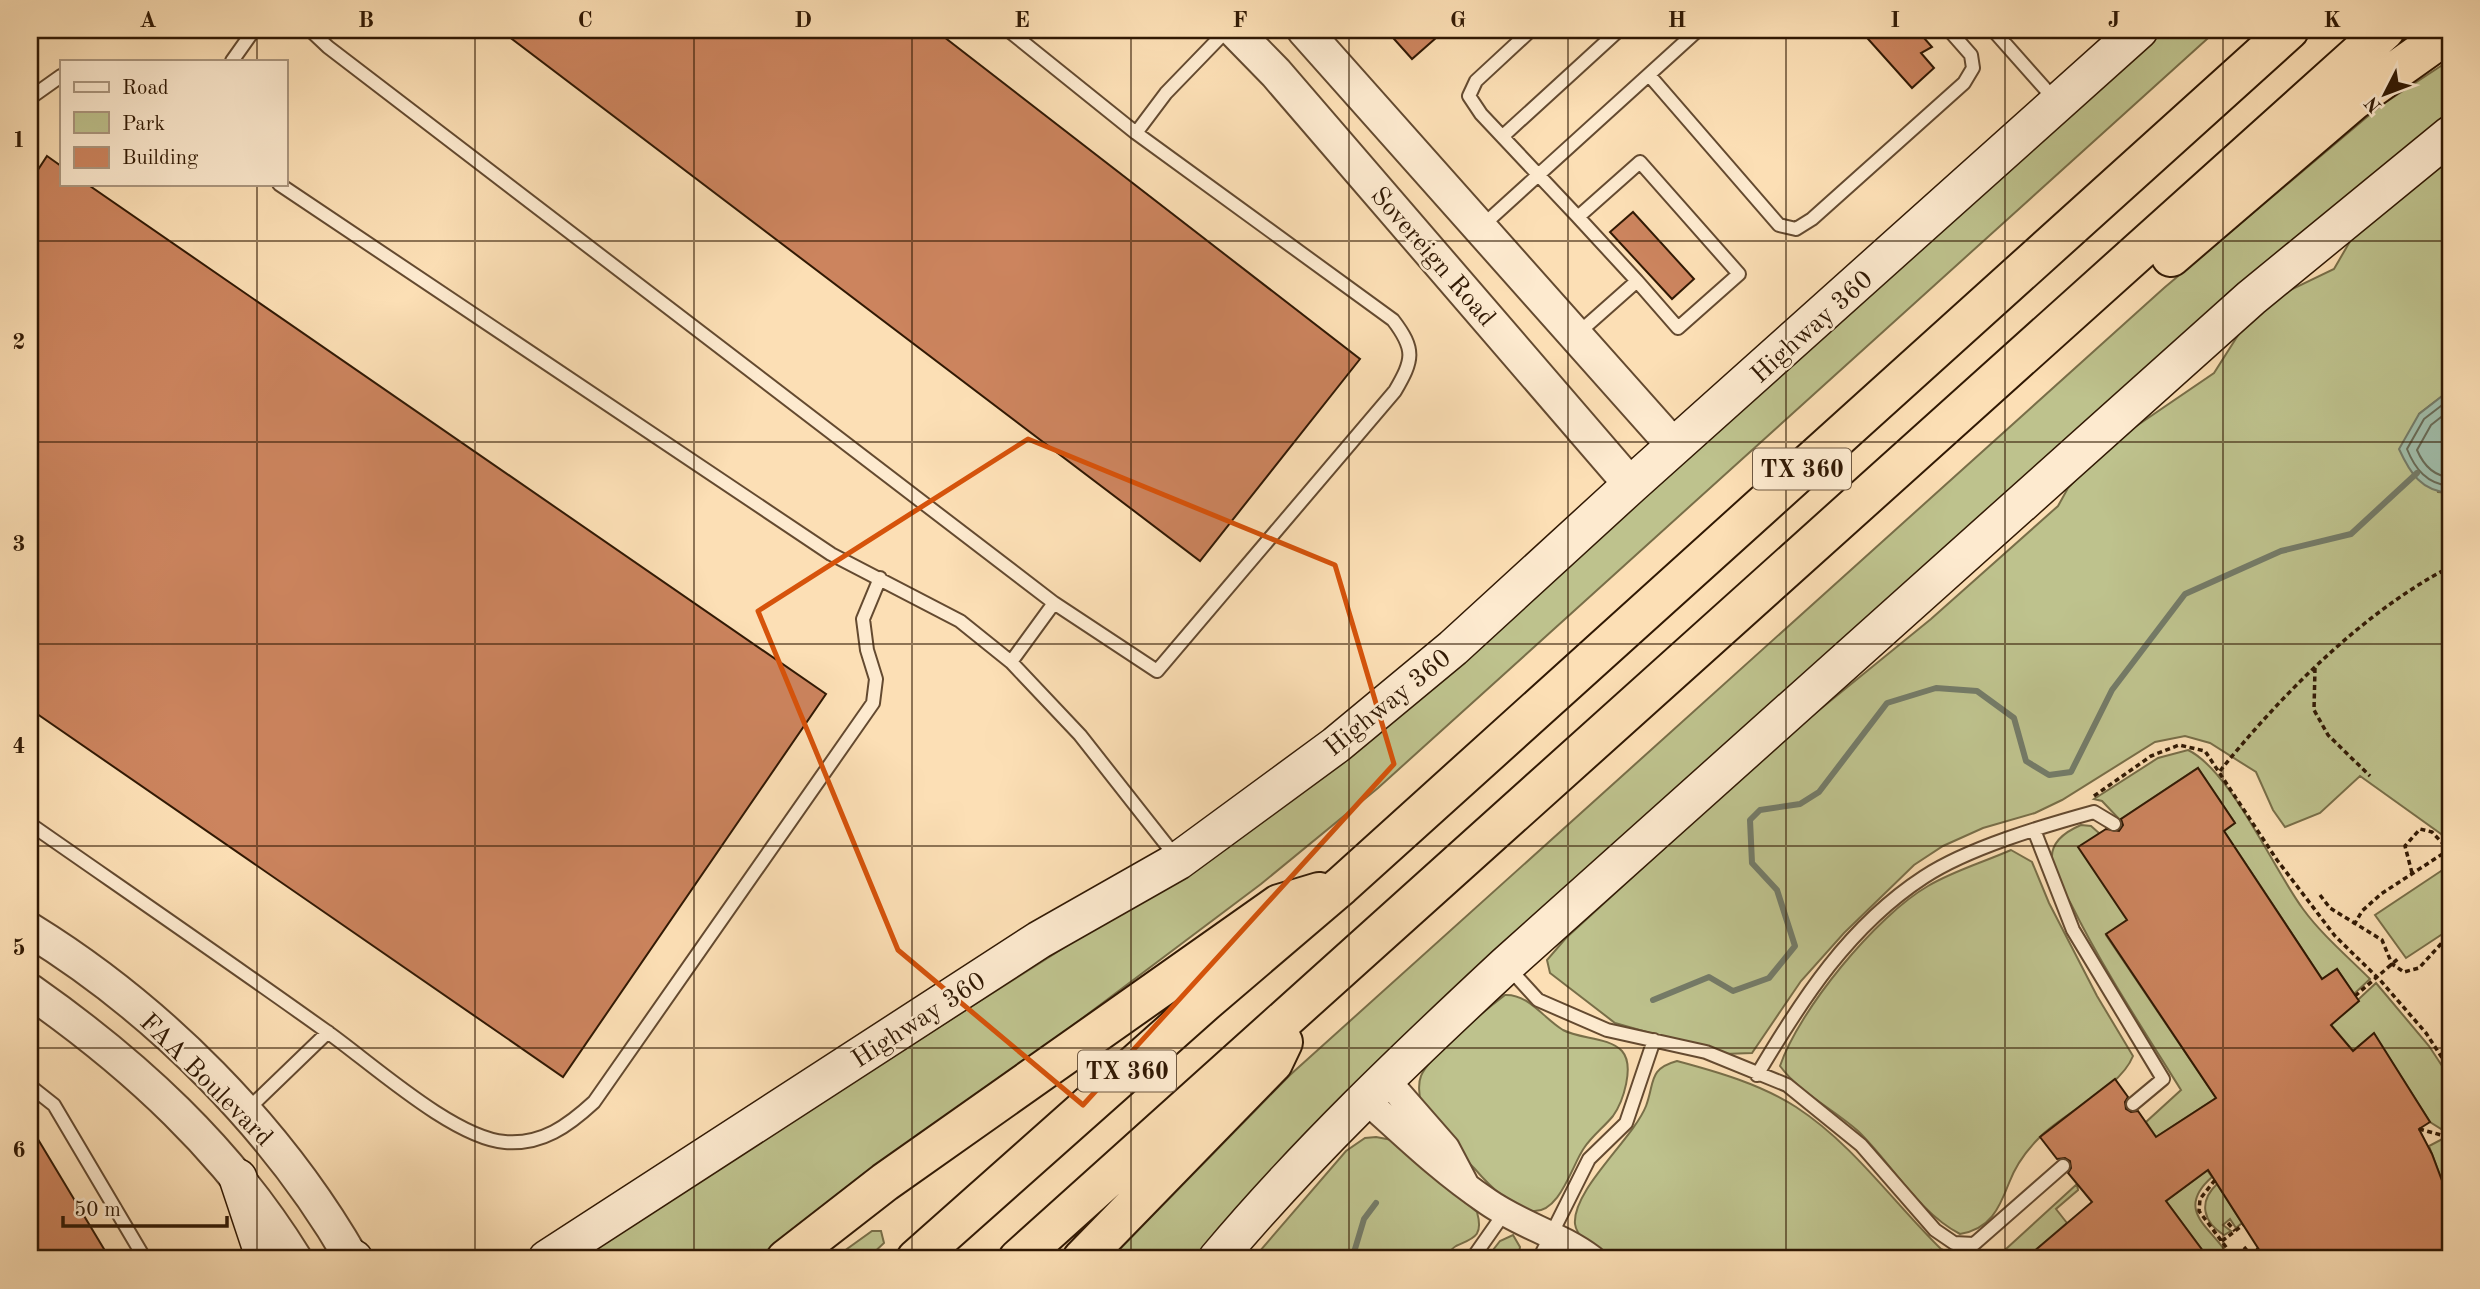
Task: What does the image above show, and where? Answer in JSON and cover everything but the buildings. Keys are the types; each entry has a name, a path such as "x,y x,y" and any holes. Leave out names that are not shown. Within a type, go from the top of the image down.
{"highway":[{"name":"TX 360","path":"1018,1259 2385,30"},
{"path":"2118,271 2162,265 2353,101 2450,32"},
{"name":"TX 360","path":"916,1259 1204,1003 1341,886 2273,37"},
{"path":"786,1259 885,1182 1279,904 1341,886"},
{"path":"1082,1259 1273,1063 1302,1002"}],"main road":[{"name":"Highway 360","path":"547,1259 1039,940 1178,860 1336,745 1453,648 1674,446 2139,30"},
{"path":"1217,1259 1277,1190 1374,1088 1506,965 2251,298 2450,135"},
{"path":"237,1178 265,1259"}],"street":[{"name":"Sovereign Road","path":"1234,30 1276,73 1631,485"},
{"name":"Sovereign Road","path":"1304,30 1674,446"},
{"name":"FAA Boulevard","path":"35,943 144,1014 245,1112 307,1187 352,1258"},
{"name":"FAA Boulevard","path":"30,991 142,1077 237,1178 274,1225 295,1259"},
{"path":"1374,1088 1442,1171 1505,1212 1592,1259"}],"lane":[{"path":"233,60 254,30"},
{"path":"310,30 328,47 1054,603 1157,671 1395,391 1409,366 1409,341 1393,320 1136,133 1008,30"},
{"path":"1136,133 1166,93 1227,30"},
{"path":"1531,30 1476,81 1469,96 1480,114 1539,174 1577,217 1637,281 1678,328 1739,274 1640,162 1577,217"},
{"path":"1503,136 1619,30"},
{"path":"1480,228 1698,30"},
{"path":"1649,75 1779,225 1796,229 1812,219 1964,83 1973,68 1971,55 1949,30"},
{"path":"2001,33 2059,103"},
{"path":"30,98 60,77"},
{"path":"282,186 831,554 960,621 1011,662 1080,735 1178,860"},
{"path":"1576,336 1637,281"},
{"path":"30,824 438,1112 471,1132 504,1142 532,1142 555,1133 594,1102 873,703 876,678 867,650 863,619 880,578"},
{"path":"1011,662 1054,603"},
{"path":"1757,1075 1800,1003 1843,947 1879,911 1926,875 2034,830 2094,812 2114,824"},
{"path":"2034,830 2073,930 2163,1079 2133,1104"},
{"path":"1506,965 1538,1000 1607,1030 1706,1052 1787,1085 1861,1144 1935,1230 1955,1243 1974,1244 2063,1166"},
{"path":"245,1112 328,1032"},
{"path":"1539,1259 1589,1159 1626,1123 1654,1041"},
{"path":"30,1086 54,1105 145,1259"},
{"path":"1472,1259 1505,1212"}],"path":[{"path":"2220,771 2253,729 2315,666 2424,580 2450,567"},
{"path":"2315,666 2315,710 2328,735 2370,776"},
{"path":"2077,817 2099,790 2151,756 2179,745 2205,751 2277,860 2334,936 2377,977 2427,1033 2450,1070"},
{"path":"2354,925 2362,911 2449,849 2432,832 2420,829 2405,846 2412,873"},
{"path":"2320,895 2330,908 2354,925 2371,930 2382,940 2392,964 2404,972 2419,968 2450,934"},
{"path":"2355,996 2400,957"},
{"path":"2418,1129 2445,1136 2450,1133"},
{"path":"2215,1180 2200,1199 2199,1211 2235,1259"},
{"path":"2228,1223 2235,1231"},
{"path":"2222,1241 2243,1225"},
{"path":"2244,1247 2253,1259"},
{"path":"2243,1259 2259,1249"}],"highlighted area":[{"path":"1028,439 1335,565 1394,764 1083,1105 898,950 758,611"}],"green space":[{"path":"2161,30 2217,30 1378,788 1261,884 762,1259 574,1259 1183,872"},
{"path":"2450,60 2450,113 2271,258 1723,750 1201,1259 1110,1259 1290,1075 2164,288 2380,106"},
{"path":"2450,146 2450,390 2419,414 2438,492 2450,493 2450,847 2441,834 2360,776 2320,813 2285,827 2273,810 2256,772 2210,743 2185,736 2155,742 2062,800 2035,813 1983,828 1943,846 1914,865 1844,933 1801,981 1752,1053 1724,1054 1615,1023 1550,973 1547,960 1566,938 1786,737 1931,619 2058,506 2068,488 2110,444 2214,373 2249,318 2286,292 2334,269 2356,231"},
{"path":"2188,750 2204,761 2235,798 2310,919 2370,979 2354,994 2337,969 2322,979 2224,831 2235,823 2198,768 2120,820 2102,801 2094,799 2158,758"},
{"path":"2081,825 2091,826 2099,833 2127,920 2106,935 2216,1098 2156,1137 2146,1122 2181,1090 2096,952 2053,866 2052,854 2057,843 2065,834"},
{"path":"2011,850 2032,862 2049,903 2097,996 2133,1056 2126,1068 2104,1090 2050,1128 2026,1153 1997,1209 1986,1223 1960,1234 1945,1225 1918,1200 1858,1131 1807,1092 1780,1066 1790,1043 1821,992 1863,941 1886,919 1928,886"},
{"path":"2450,865 2450,929 2406,958 2375,915"},
{"path":"2376,983 2429,1046 2450,1078 2450,1130 2446,1132 2430,1122 2374,1034 2345,1057 2331,1025"},
{"path":"1505,995 1529,1002 1563,1030 1616,1046 1626,1058 1628,1074 1617,1110 1584,1148 1558,1196 1542,1210 1533,1211 1517,1206 1493,1188 1430,1121 1421,1102 1419,1085 1426,1068 1459,1033"},
{"path":"1677,1061 1753,1085 1796,1107 1836,1138 1941,1249 1962,1258 1977,1255 1981,1259 1939,1259 1931,1250 1920,1259 1614,1259 1591,1245 1580,1235 1575,1224 1583,1196 1639,1119 1657,1072"},
{"path":"2450,1135 2450,1202 2429,1146"},
{"path":"1365,1138 1392,1140 1477,1212 1479,1227 1476,1235 1454,1247 1443,1259 1253,1259 1346,1151"},
{"path":"2207,1170 2212,1177 2200,1190 2196,1211 2230,1259 2199,1259 2205,1254 2166,1201"},
{"path":"2077,1184 2078,1190 2056,1209 2067,1223 2025,1259 1995,1259"},
{"path":"2217,1184 2242,1223 2236,1228 2230,1219 2223,1225 2231,1231 2224,1235 2211,1224 2205,1205"},
{"path":"872,1231 881,1231 884,1243 867,1259 833,1259"},
{"path":"1513,1235 1520,1247 1518,1259 1486,1259 1500,1241"}],"water":[{"path":"2450,390 2450,493 2424,485 2412,473 2399,449 2419,414"}],"waterway":[{"path":"1653,1000 1709,977 1733,991 1769,978 1795,946 1777,890 1752,863 1750,820 1760,810 1800,804 1819,792 1887,703 1936,688 1977,691 2014,718 2026,761 2049,775 2071,772 2112,690 2185,594 2281,551 2351,534 2417,473"},
{"path":"1352,1259 1364,1219 1376,1203"}]}
